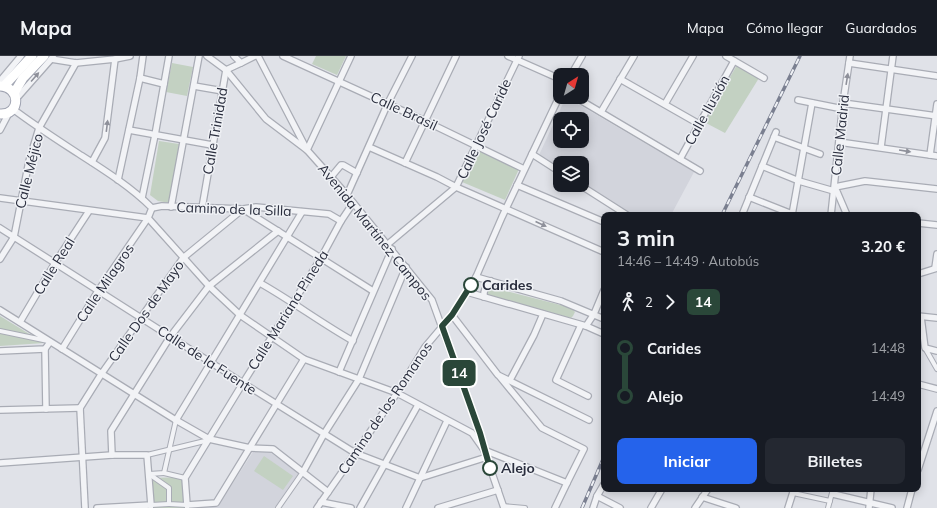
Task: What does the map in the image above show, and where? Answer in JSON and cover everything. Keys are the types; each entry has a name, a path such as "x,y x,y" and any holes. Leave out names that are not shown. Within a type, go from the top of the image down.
{"main road":[{"path":"15,96 10,88 1,84 32,56"},
{"path":"5,114 15,96 22,78 49,57"}],"street":[{"path":"1,84 21,56"},
{"path":"49,57 76,64 130,56"},
{"path":"118,180 140,78 143,56"},
{"path":"142,198 169,56"},
{"path":"171,207 199,56"},
{"path":"207,56 226,70 266,119 307,150 351,56"},
{"path":"234,56 241,63"},
{"name":"Calle Trinidad","path":"202,208 226,70 255,56"},
{"name":"Avenida Martínez Campos","path":"258,56 307,150 332,177 388,244 432,300 480,433 484,450 504,507"},
{"name":"Calle Brasil","path":"285,56 339,82 388,103 524,169"},
{"path":"347,195 388,103 412,56"},
{"path":"405,164 456,56"},
{"path":"508,56 517,58 553,76"},
{"path":"575,68 582,56"},
{"path":"601,112 634,56"},
{"path":"665,104 693,56"},
{"path":"726,56 764,78"},
{"name":"Calle Madrid","path":"831,212 850,56"},
{"path":"881,147 893,56"},
{"name":"Calle José Caride","path":"388,244 456,187 517,58"},
{"path":"92,162 105,138 115,59"},
{"name":"Calle Ilusión","path":"680,159 734,61"},
{"path":"849,63 937,76"},
{"name":"Calle Méjico","path":"0,259 14,237 29,161 39,128 76,64"},
{"path":"140,78 164,84"},
{"path":"620,79 699,124"},
{"path":"194,86 223,91"},
{"path":"798,100 843,106 886,108 936,116"},
{"path":"793,212 812,103"},
{"name":"Camino de los Romanos","path":"317,508 397,394 424,347 452,315 476,277 524,169 556,104"},
{"path":"588,104 700,171"},
{"path":"930,155 937,104"},
{"path":"0,130 5,114 39,128 118,180 142,198 152,208"},
{"path":"129,130 212,145"},
{"path":"743,212 775,134 820,154"},
{"path":"839,142 937,156"},
{"path":"369,147 405,164 437,176 456,187 601,251"},
{"path":"532,154 553,168"},
{"path":"332,177 341,165 357,173"},
{"path":"762,166 799,181 834,189 865,182 937,189"},
{"path":"517,185 601,221"},
{"path":"834,189 846,212"},
{"path":"589,191 622,212"},
{"path":"749,197 785,212"},
{"path":"0,198 148,218 209,286 240,315 304,360 397,394 472,433 484,450 567,483"},
{"path":"341,220 353,203"},
{"name":"Camino de la Silla","path":"152,208 162,206 243,209 256,207 329,214 341,220"},
{"name":"Calle Milagros","path":"62,349 98,291 148,218 152,208"},
{"path":"243,209 373,291"},
{"name":"Calle Dos de Mayo","path":"80,408 102,373 183,258 243,209"},
{"name":"Calle Real","path":"20,322 55,263 89,211"},
{"path":"164,472 176,420 302,212"},
{"name":"Calle Mariana Pineda","path":"185,478 321,258 341,220"},
{"path":"921,223 937,225"},
{"name":"Calle de la Fuente","path":"0,228 355,453 420,478"},
{"path":"112,455 111,431 170,336 209,286 278,231"},
{"path":"339,372 392,250"},
{"path":"921,273 936,268 937,254"},
{"path":"278,508 303,472 324,434 359,379 406,267"},
{"path":"476,277 561,300 601,318"},
{"path":"484,298 483,292 485,287 491,281"},
{"path":"260,283 293,302 353,341"},
{"path":"467,292 583,325 601,333"},
{"path":"588,396 556,380 583,325 594,314 601,297"},
{"path":"0,310 209,440 250,448 273,449 328,492"},
{"path":"510,380 543,314"},
{"path":"452,315 498,375 542,428 584,449 555,508"},
{"path":"921,316 937,318"},
{"path":"921,327 925,348 937,370"},
{"path":"0,331 50,342"},
{"path":"46,409 45,349 50,342"},
{"path":"925,348 937,351"},
{"path":"0,351 45,349"},
{"path":"97,508 169,504 187,506 216,503 304,360"},
{"path":"498,375 589,420"},
{"path":"921,385 937,389"},
{"path":"360,508 418,405"},
{"path":"0,410 80,408 85,508"},
{"path":"921,461 937,411"},
{"path":"406,508 447,421"},
{"path":"0,463 112,455 147,455 209,440"},
{"path":"147,455 151,506"},
{"path":"420,478 487,457"},
{"path":"149,474 164,472 185,478 187,506"},
{"path":"149,474 169,488 169,504"},
{"path":"593,508 601,489"},
{"path":"438,508 498,490"},
{"path":"652,508 660,492"},
{"path":"694,508 706,492"},
{"path":"788,508 794,492"},
{"path":"798,492 830,500"},
{"path":"828,508 833,492 869,505 892,508"},
{"path":"869,505 871,492"},
{"path":"907,508 911,492"},
{"path":"597,496 620,508"},
{"path":"702,497 736,508"},
{"path":"321,502 351,508"},
{"path":"504,507 525,508"}],"shaded area":[{"path":"563,104 578,104 694,172 673,212 628,212 589,187 589,156 553,156 553,164 539,155 553,125 553,148 589,148 589,112 559,112"},
{"path":"253,452 271,453 299,473 275,508 191,508 218,506"}],"green space":[{"path":"316,56 346,56 337,75 312,64"},
{"path":"172,63 193,67 187,96 166,92"},
{"path":"737,65 759,78 725,133 704,122"},
{"path":"159,141 179,144 170,203 158,201 150,195"},
{"path":"477,150 519,169 505,200 462,182"},
{"path":"490,287 572,308 575,312 571,318 489,297 485,294 487,289"},
{"path":"0,316 44,343 0,346"},
{"path":"264,456 293,476 283,490 254,471"},
{"path":"184,477 186,508 151,508 150,478"}],"railway":[{"path":"723,212 800,56"},
{"path":"582,508 601,464"}],"bus line":[{"name":"14","path":"471,285 452,315 442,326 480,433 490,468"}],"place":[{"name":"Carides","path":"471,285"},
{"name":"Alejo","path":"490,468"}]}
